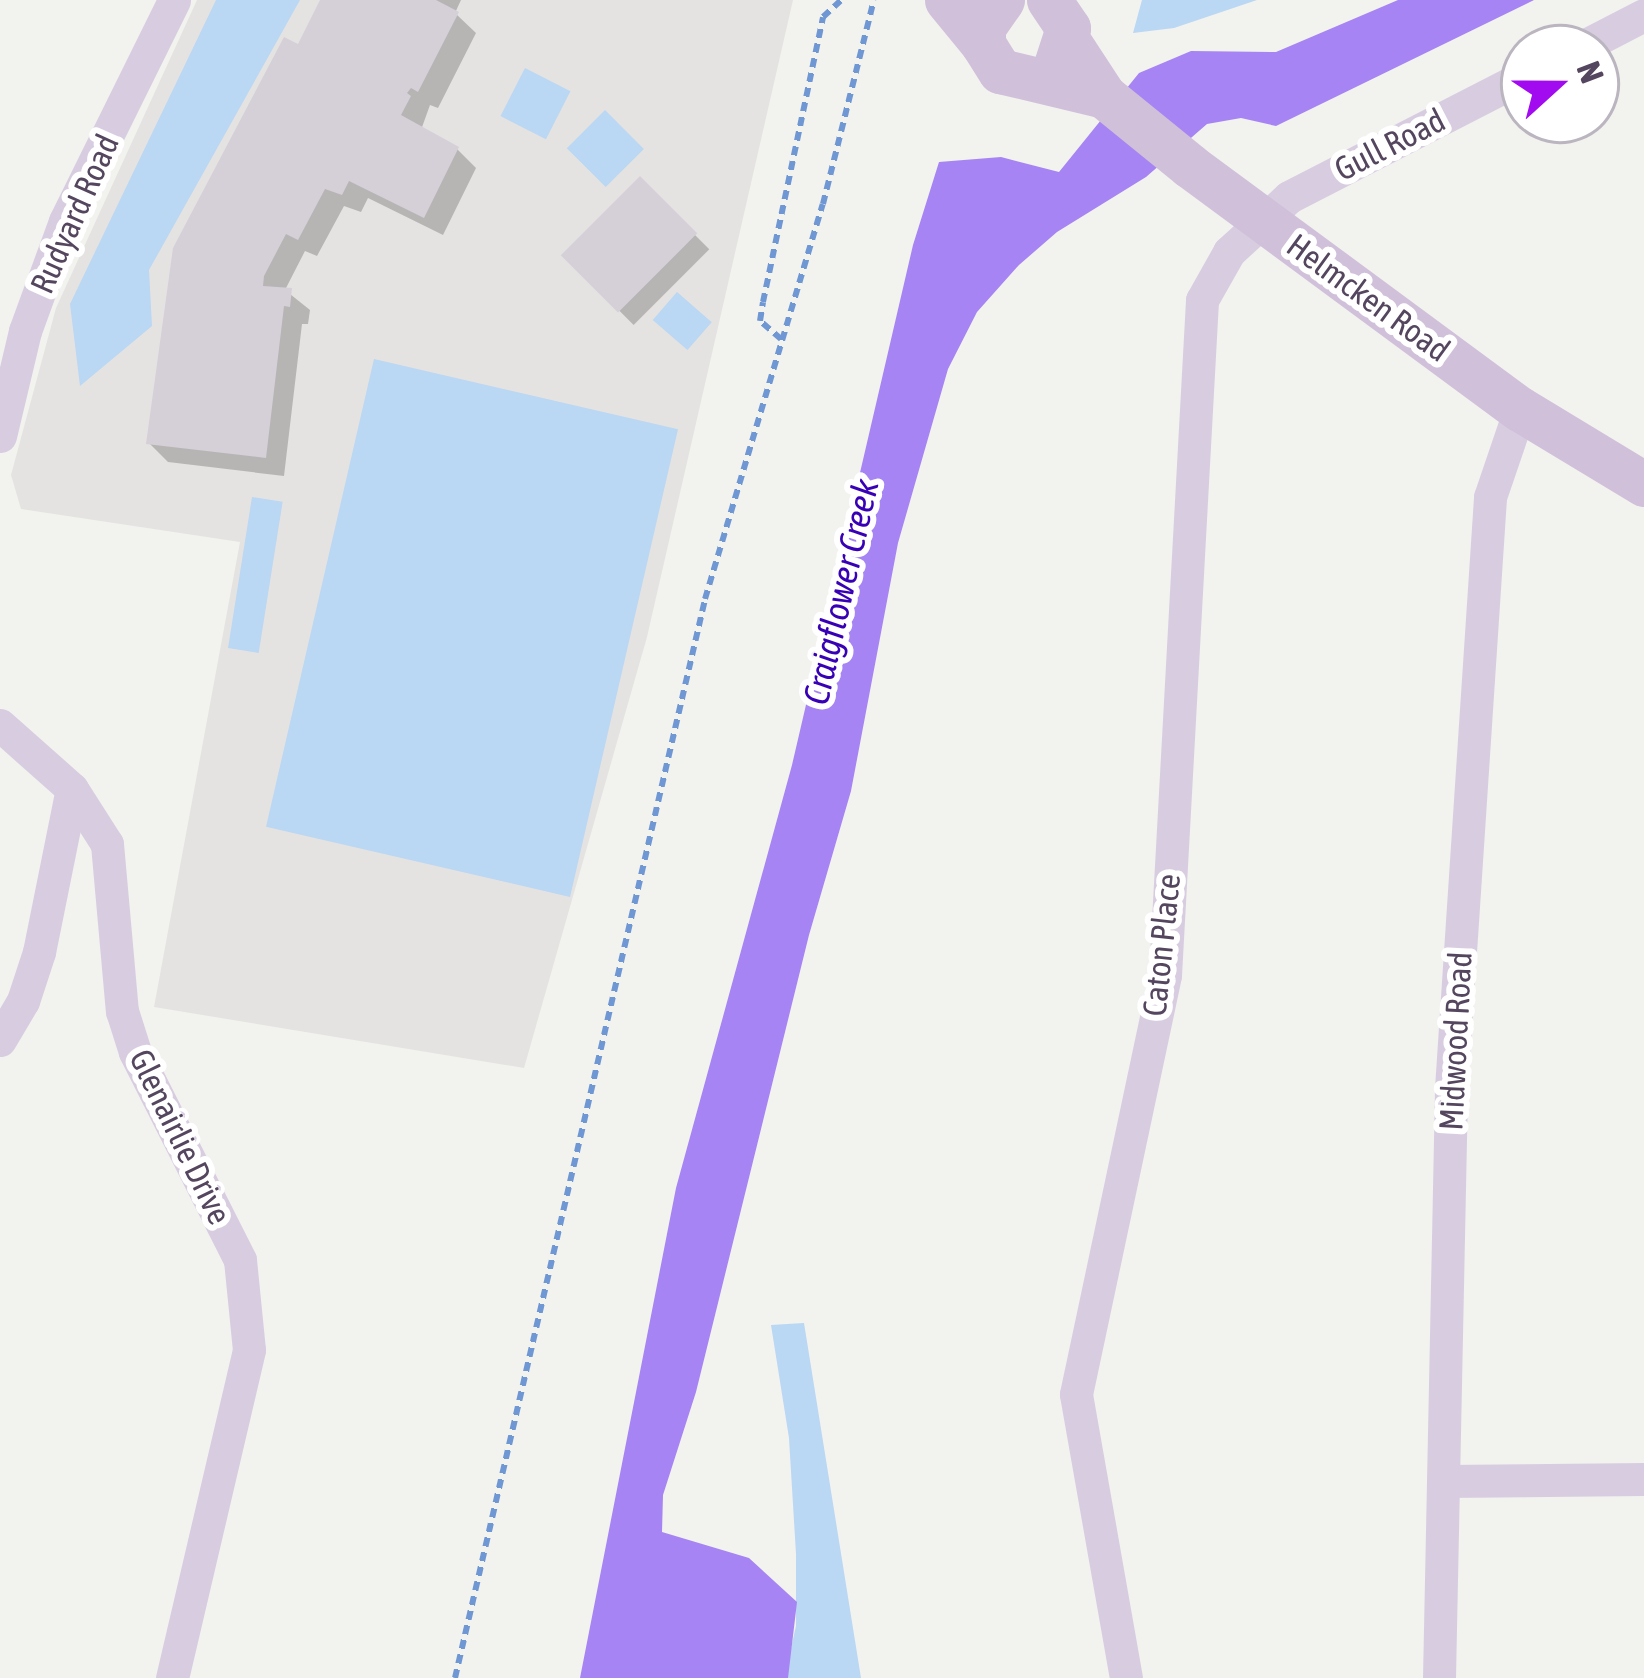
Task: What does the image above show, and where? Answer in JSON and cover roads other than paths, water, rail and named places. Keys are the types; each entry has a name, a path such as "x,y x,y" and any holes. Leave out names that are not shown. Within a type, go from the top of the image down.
{"main road":[{"path":"947,0 1000,71 1032,79 1049,72 1067,17"},
{"path":"983,44 983,27 1002,0"},
{"name":"Helmcken Road","path":"1067,17 1104,96 1190,166 1520,409 1644,484"},
{"name":"Helmcken Road","path":"1032,79 1104,96"}],"street":[{"name":"Rudyard Road","path":"0,436 25,332 65,221 174,0"},
{"name":"Gull Road","path":"1260,220 1289,197 1500,88"},
{"name":"Caton Place","path":"1126,1678 1076,1394 1165,975 1202,300 1229,252 1260,220"},
{"name":"Midwood Road","path":"1439,1678 1451,1088 1490,497 1520,409"},
{"name":"Glenairlie Drive","path":"0,725 72,789 107,844 122,1011 135,1052 240,1259 249,1350 172,1678"},
{"path":"0,1040 23,1001 39,952 72,789"},
{"path":"1444,1481 1644,1479"}],"water":[{"name":"Craigflower Creek","path":"1398,0 1534,0 1276,126 1241,118 1207,124 1146,177 1057,232 1019,265 977,312 948,369 898,543 851,791 809,935 696,1392 663,1495 662,1532 749,1558 797,1602 788,1678 580,1678 676,1188 792,765 913,245 939,162 1001,157 1059,172 1139,73 1191,51 1276,52"}]}
